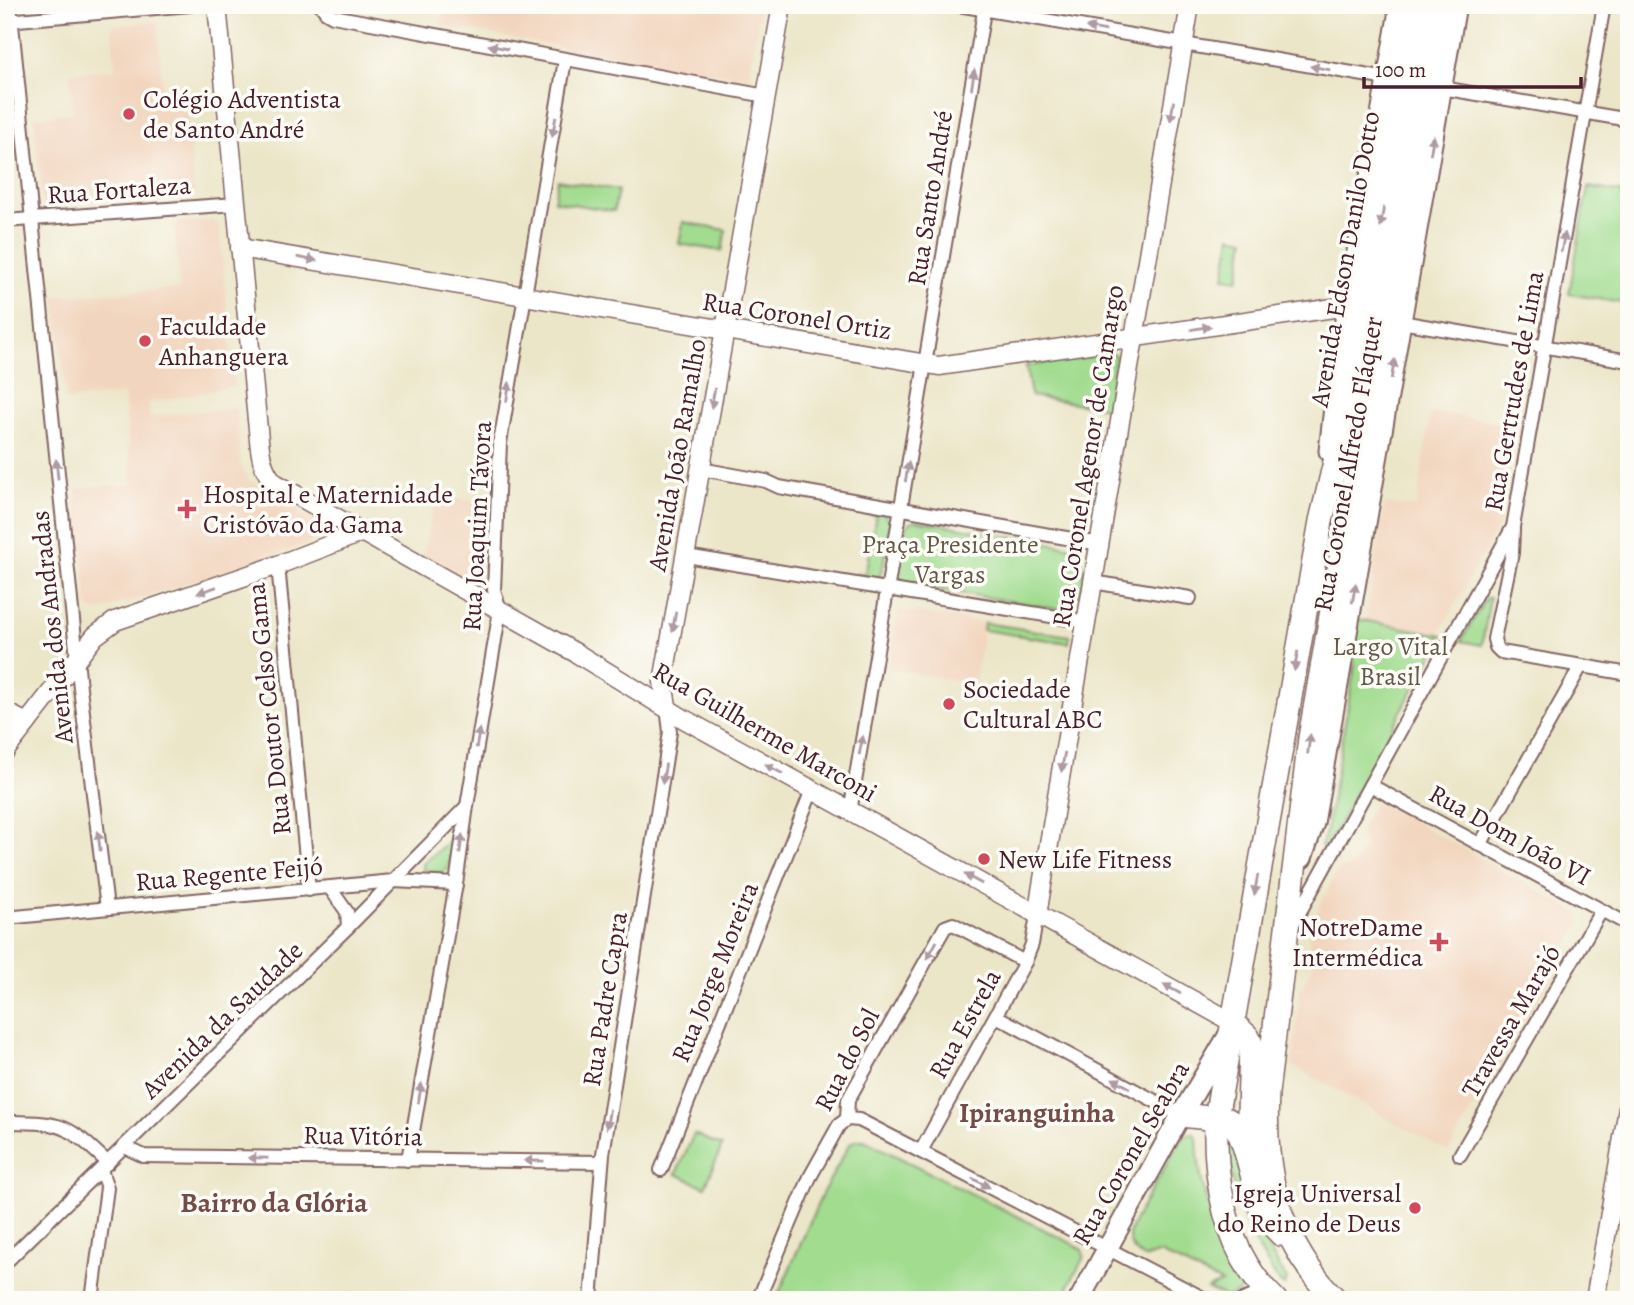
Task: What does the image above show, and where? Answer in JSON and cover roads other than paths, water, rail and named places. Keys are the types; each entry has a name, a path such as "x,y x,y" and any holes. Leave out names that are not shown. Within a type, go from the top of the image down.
{"highway":[{"name":"Avenida Edson Danilo Dotto","path":"1321,522 1346,416 1418,5"},
{"name":"Avenida Edson Danilo Dotto","path":"1292,885 1310,738 1436,5"},
{"name":"Rua Coronel Alfredo Fláquer","path":"1271,1296 1249,1267 1225,1216 1217,1178 1216,1118 1321,522"},
{"name":"Rua Coronel Alfredo Fláquer","path":"1292,885 1266,1112 1267,1152 1277,1200 1294,1246"},
{"path":"1231,1028 1248,1037 1251,1044 1248,1163"},
{"path":"1181,1115 1216,1118 1234,1123 1266,1217 1294,1246 1317,1291 1336,1300"}],"main road":[{"name":"Rua Coronel Alfredo Fláquer","path":"1321,522 1348,306 1400,5"},
{"name":"Rua Coronel Alfredo Fláquer","path":"1292,885 1314,823 1456,5"},
{"name":"Rua Coronel Seabra","path":"1079,1300 1231,1028"}],"street":[{"name":"Avenida dos Andradas","path":"10,5 8,21 107,908"},
{"path":"8,21 190,5"},
{"path":"217,5 240,248"},
{"path":"321,5 333,16 766,96"},
{"name":"Avenida João Ramalho","path":"667,706 663,682 782,5"},
{"path":"958,5 1387,79"},
{"name":"Rua Coronel Agenor de Camargo","path":"1037,915 1190,5"},
{"name":"Rua Gertrudes de Lima","path":"1285,939 1513,527 1604,5"},
{"name":"Rua Santo André","path":"850,812 985,8"},
{"name":"Rua Joaquim Távora","path":"408,1160 500,610 494,590 498,455 565,60"},
{"path":"1442,88 1629,120"},
{"name":"Rua Fortaleza","path":"5,221 236,204"},
{"name":"Rua Coronel Ortiz","path":"240,248 944,366 1348,306"},
{"name":"Rua Guilherme Marconi","path":"240,248 262,460 268,476 275,482 1231,1028"},
{"path":"1401,322 1629,361"},
{"path":"701,468 766,481 779,487 1100,544"},
{"path":"1513,527 1512,553 1494,639 1496,647 1501,652 1629,674"},
{"path":"5,751 95,636 115,621 278,565 363,532"},
{"path":"686,556 1087,622"},
{"name":"Rua Doutor Celso Gama","path":"278,565 309,890"},
{"path":"1093,582 1190,598"},
{"path":"1480,845 1581,666"},
{"name":"Rua Padre Capra","path":"592,1300 602,1162 671,727 667,706"},
{"path":"5,712 27,723"},
{"name":"Rua Dom João VI","path":"1370,785 1629,925"},
{"name":"Rua Jorge Moreira","path":"661,1170 812,790"},
{"name":"Avenida da Saudade","path":"5,1263 348,927 467,806"},
{"name":"Rua Regente Feijó","path":"5,918 393,881 456,884"},
{"path":"330,888 347,912 348,927"},
{"name":"Travessa Marajó","path":"1460,1155 1601,911"},
{"name":"Rua Estrela","path":"921,1151 1025,962 1032,944 1037,915"},
{"name":"Rua do Sol","path":"758,1300 810,1177 839,1125 846,1118 848,1100 947,925 953,924 1025,962"},
{"path":"996,1016 1181,1115"},
{"path":"1595,1300 1629,1103"},
{"path":"846,1118 859,1120 921,1151 1207,1300"},
{"path":"5,1122 52,1123 65,1127 77,1134 104,1166 107,1188 92,1300"},
{"name":"Rua Vitória","path":"125,1147 144,1156 602,1162"},
{"path":"1243,1300 1271,1296"}],"place":[{"name":"Colégio Adventista de Santo André","path":"129,114"},
{"name":"Faculdade Anhanguera","path":"145,341"},
{"name":"Hospital e Maternidade Cristóvão da Gama","path":"187,509"},
{"name":"Sociedade Cultural ABC","path":"949,704"},
{"name":"New Life Fitness","path":"984,859"},
{"name":"NotreDame Intermédica","path":"1439,942"},
{"name":"Igreja Universal do Reino de Deus","path":"1415,1208"}],"district":[{"name":"Ipiranguinha","path":"1037,1113"},
{"name":"Bairro da Glória","path":"274,1203"}],"park label":[{"name":"Praça Presidente Vargas","path":"950,559"},
{"name":"Largo Vital Brasil","path":"1390,661"}]}
